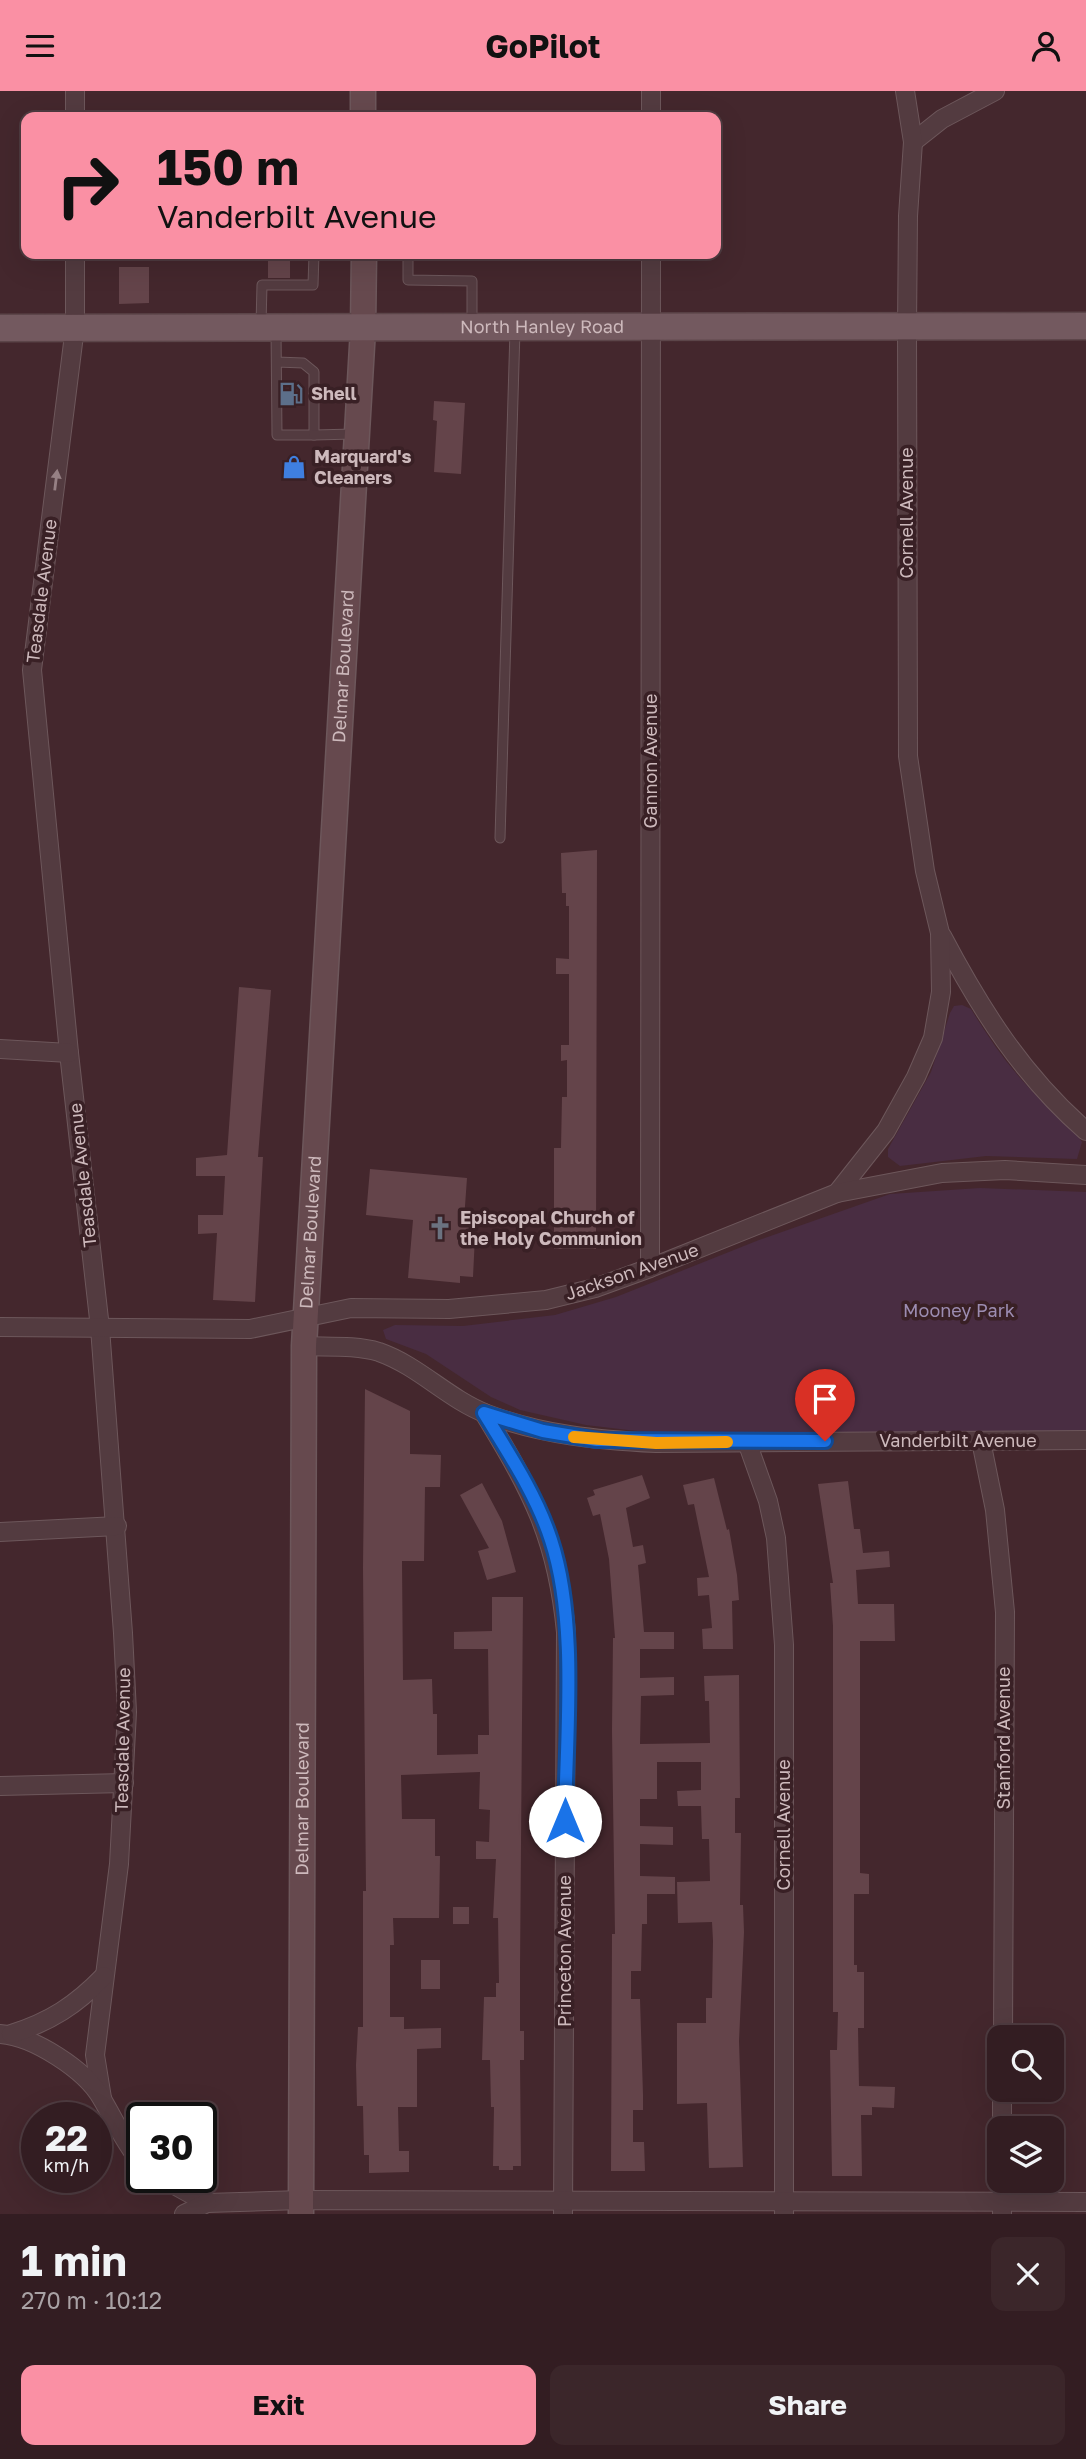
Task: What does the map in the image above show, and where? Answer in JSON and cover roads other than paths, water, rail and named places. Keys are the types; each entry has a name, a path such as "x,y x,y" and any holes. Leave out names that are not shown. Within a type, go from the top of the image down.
{"main road":[{"path":"363,91 363,112"},
{"name":"Delmar Boulevard","path":"301,2207 304,1346 363,329 364,259"},
{"name":"North Hanley Road","path":"0,328 1086,326"}],"street":[{"path":"75,91 75,112"},
{"path":"651,91 651,112"},
{"name":"Cornell Avenue","path":"837,1193 886,1131 916,1077 933,1038 941,992 940,933 925,871 908,756 907,327 908,216 913,142 905,91"},
{"path":"913,142 942,119 995,91"},
{"name":"Teasdale Avenue","path":"75,259 75,327 32,670 69,1053 100,1328 117,1526 127,1712 119,1864 94,2055 102,2098"},
{"name":"Gannon Avenue","path":"650,1268 651,259"},
{"name":"Cornell Avenue","path":"940,933 977,1002 1019,1063 1044,1092 1086,1131"},
{"path":"0,1049 69,1053"},
{"name":"Jackson Avenue","path":"0,1328 250,1329 351,1308 449,1309 546,1300 595,1289 837,1193 942,1173 1004,1170 1086,1175"},
{"name":"Vanderbilt Avenue","path":"304,1346 377,1352 404,1363 484,1413 543,1431 597,1440 1086,1440"},
{"name":"Princeton Avenue","path":"484,1413 527,1484 551,1540 562,1591 566,1632 563,2207"},
{"name":"Stanford Avenue","path":"981,1441 995,1510 1005,1612 1003,2025"},
{"name":"Cornell Avenue","path":"747,1442 768,1501 776,1538 784,1645 784,2207"},
{"path":"0,1532 117,1526"},
{"path":"0,1786 124,1783"},
{"path":"4,2034 43,2023 63,2013 104,1976"},
{"path":"4,2034 30,2040 54,2054 102,2098 111,2120 126,2141"},
{"path":"189,2193 207,2203 301,2207 1002,2208 1086,2202"},
{"path":"184,2214 207,2203"}],"lane":[{"path":"314,259 313,285 262,285 280,387 281,413 276,435 357,434"},
{"path":"408,259 408,280 472,281 472,328"},
{"path":"500,838 515,328"},
{"path":"277,362 303,363 314,372 310,387 310,413 314,435"}],"place":[{"name":"Shell","path":"291,394"},
{"name":"Marquard's Cleaners","path":"294,467"},
{"name":"Episcopal Church of the Holy Communion","path":"440,1228"}],"park label":[{"name":"Mooney Park","path":"959,1311"}]}
